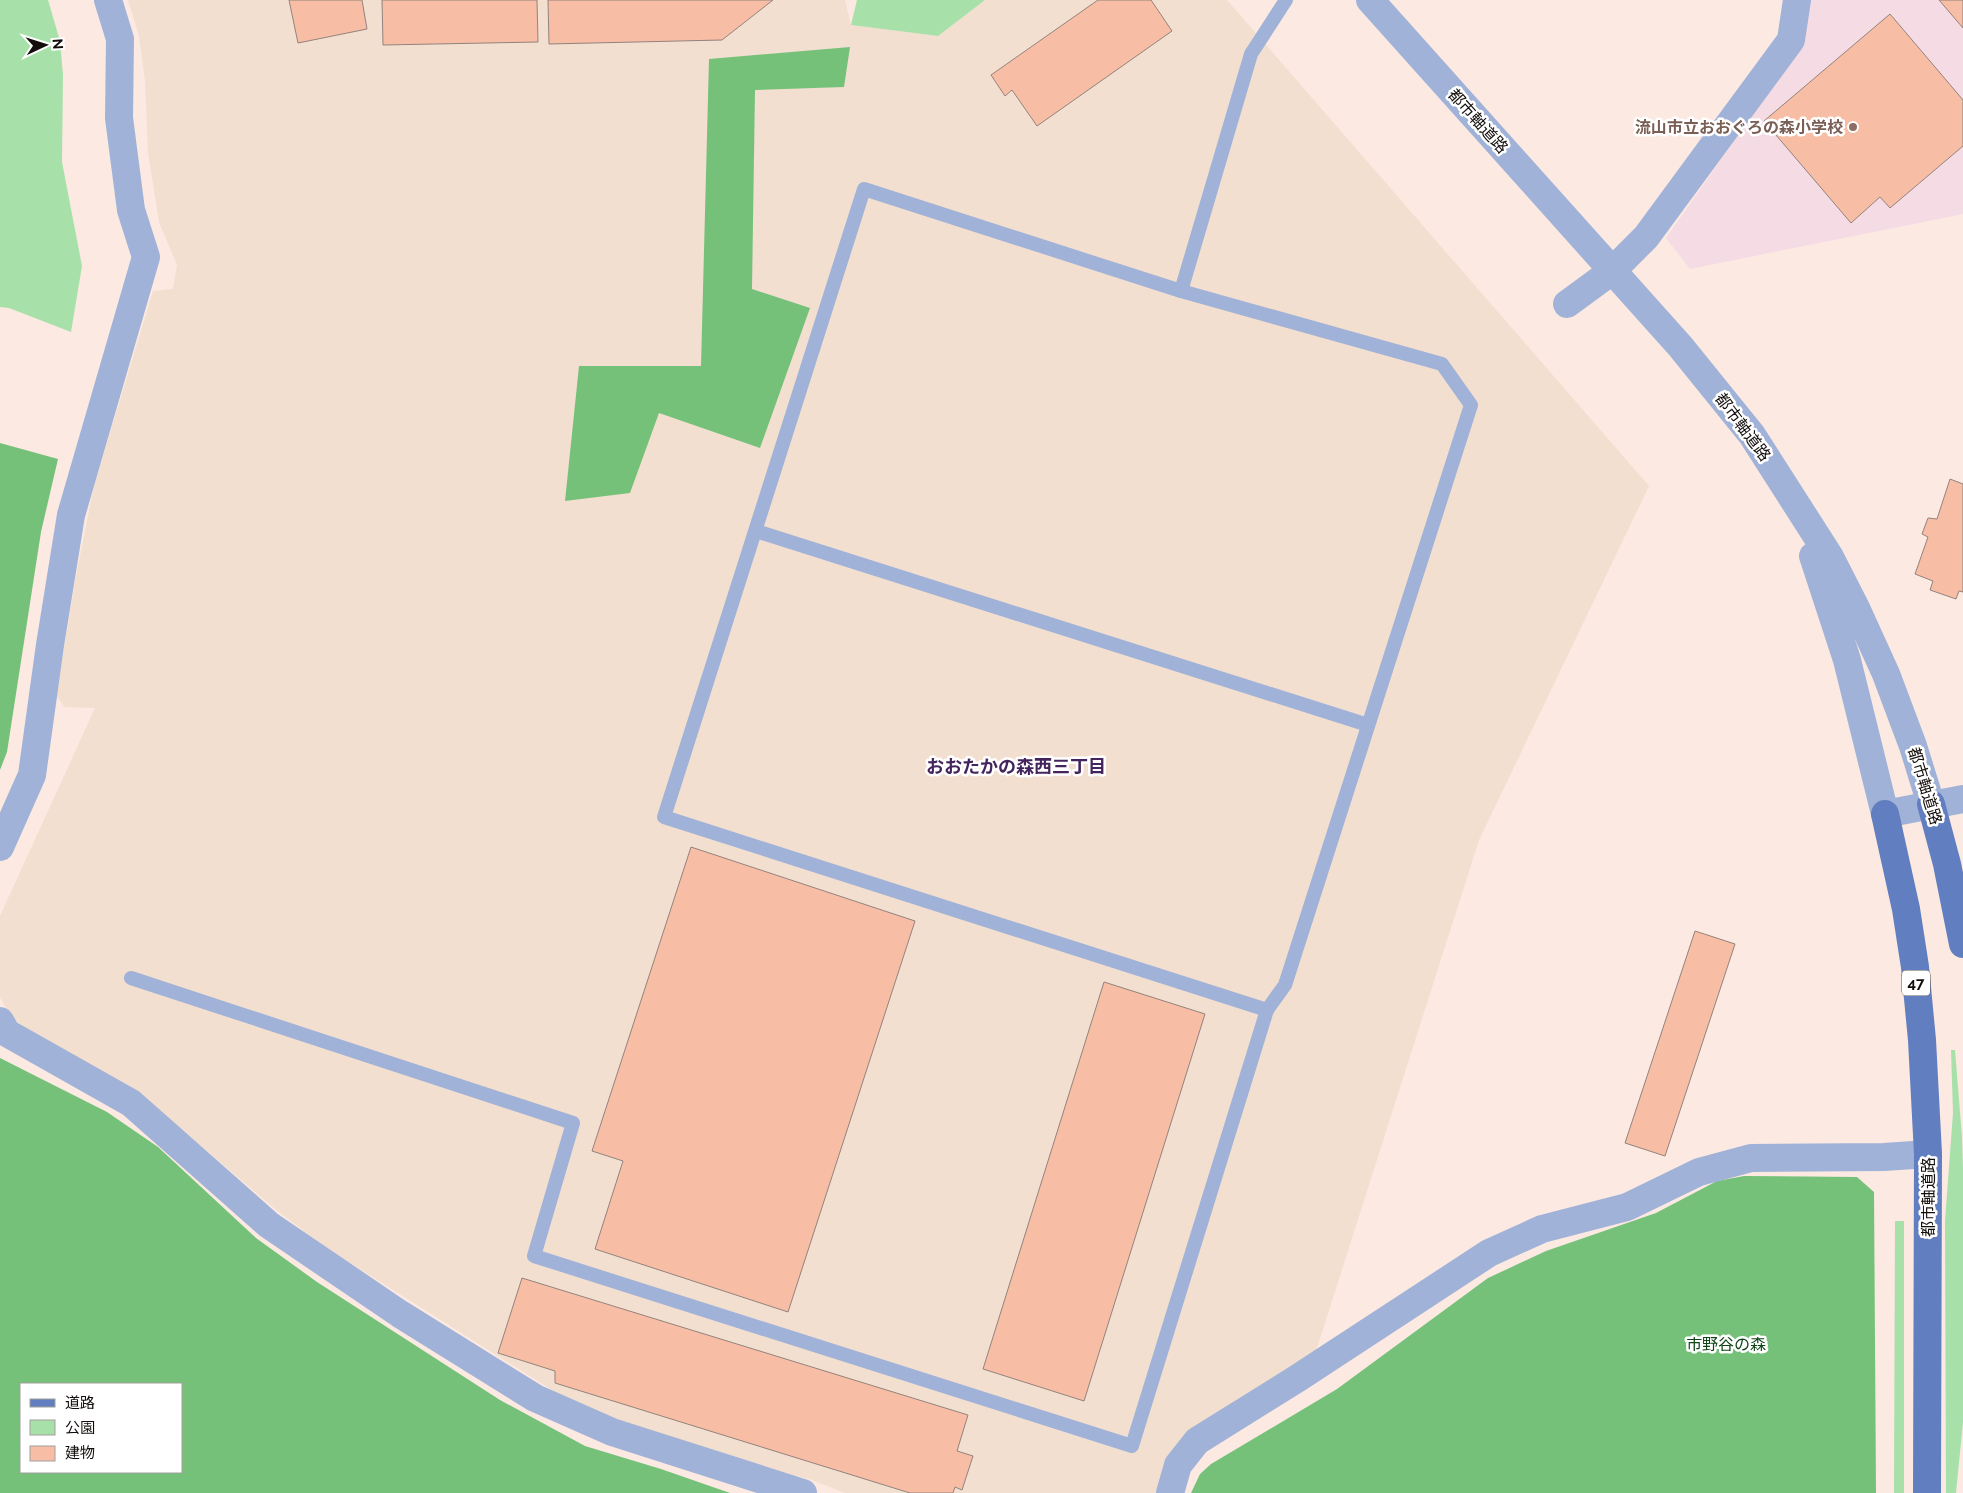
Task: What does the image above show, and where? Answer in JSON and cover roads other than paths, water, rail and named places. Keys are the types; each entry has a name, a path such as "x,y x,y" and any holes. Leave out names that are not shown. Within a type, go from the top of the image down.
{"main road":[{"name":"都市軸道路","path":"1931,804 1947,864 1963,944"},
{"name":"都市軸道路","path":"1885,814 1900,874 1915,967 1922,1040 1928,1154 1928,1493"}],"street":[{"path":"0,847 32,775 71,515 146,257 131,210 119,118 120,39 108,0"},
{"name":"都市軸道路","path":"1370,0 1692,361 1752,435 1830,557 1878,657 1913,746 1931,804"},
{"path":"1567,304 1612,271 1646,237 1791,40 1797,0"},
{"path":"1789,492 1824,585 1847,660 1885,814 1963,799"},
{"path":"0,1021 7,1033 131,1103 269,1225 400,1314 535,1398 612,1432 803,1493"},
{"path":"1170,1493 1178,1465 1198,1441 1489,1253 1542,1229 1627,1207 1698,1172 1751,1158 1884,1157 1928,1154"}],"lane":[{"path":"1181,291 1250,54 1286,0"},
{"path":"132,978 573,1124 534,1256 1132,1446 1267,1010 1285,985 1471,405 1442,364 1181,291 864,189 664,817 1267,1010"},
{"path":"756,531 1368,725"}],"place":[{"name":"流山市立おおぐろの森小学校","path":"1853,127"}],"district":[{"name":"おおたかの森西三丁目","path":"1016,766"}],"park label":[{"name":"市野谷の森","path":"1726,1344"}]}
